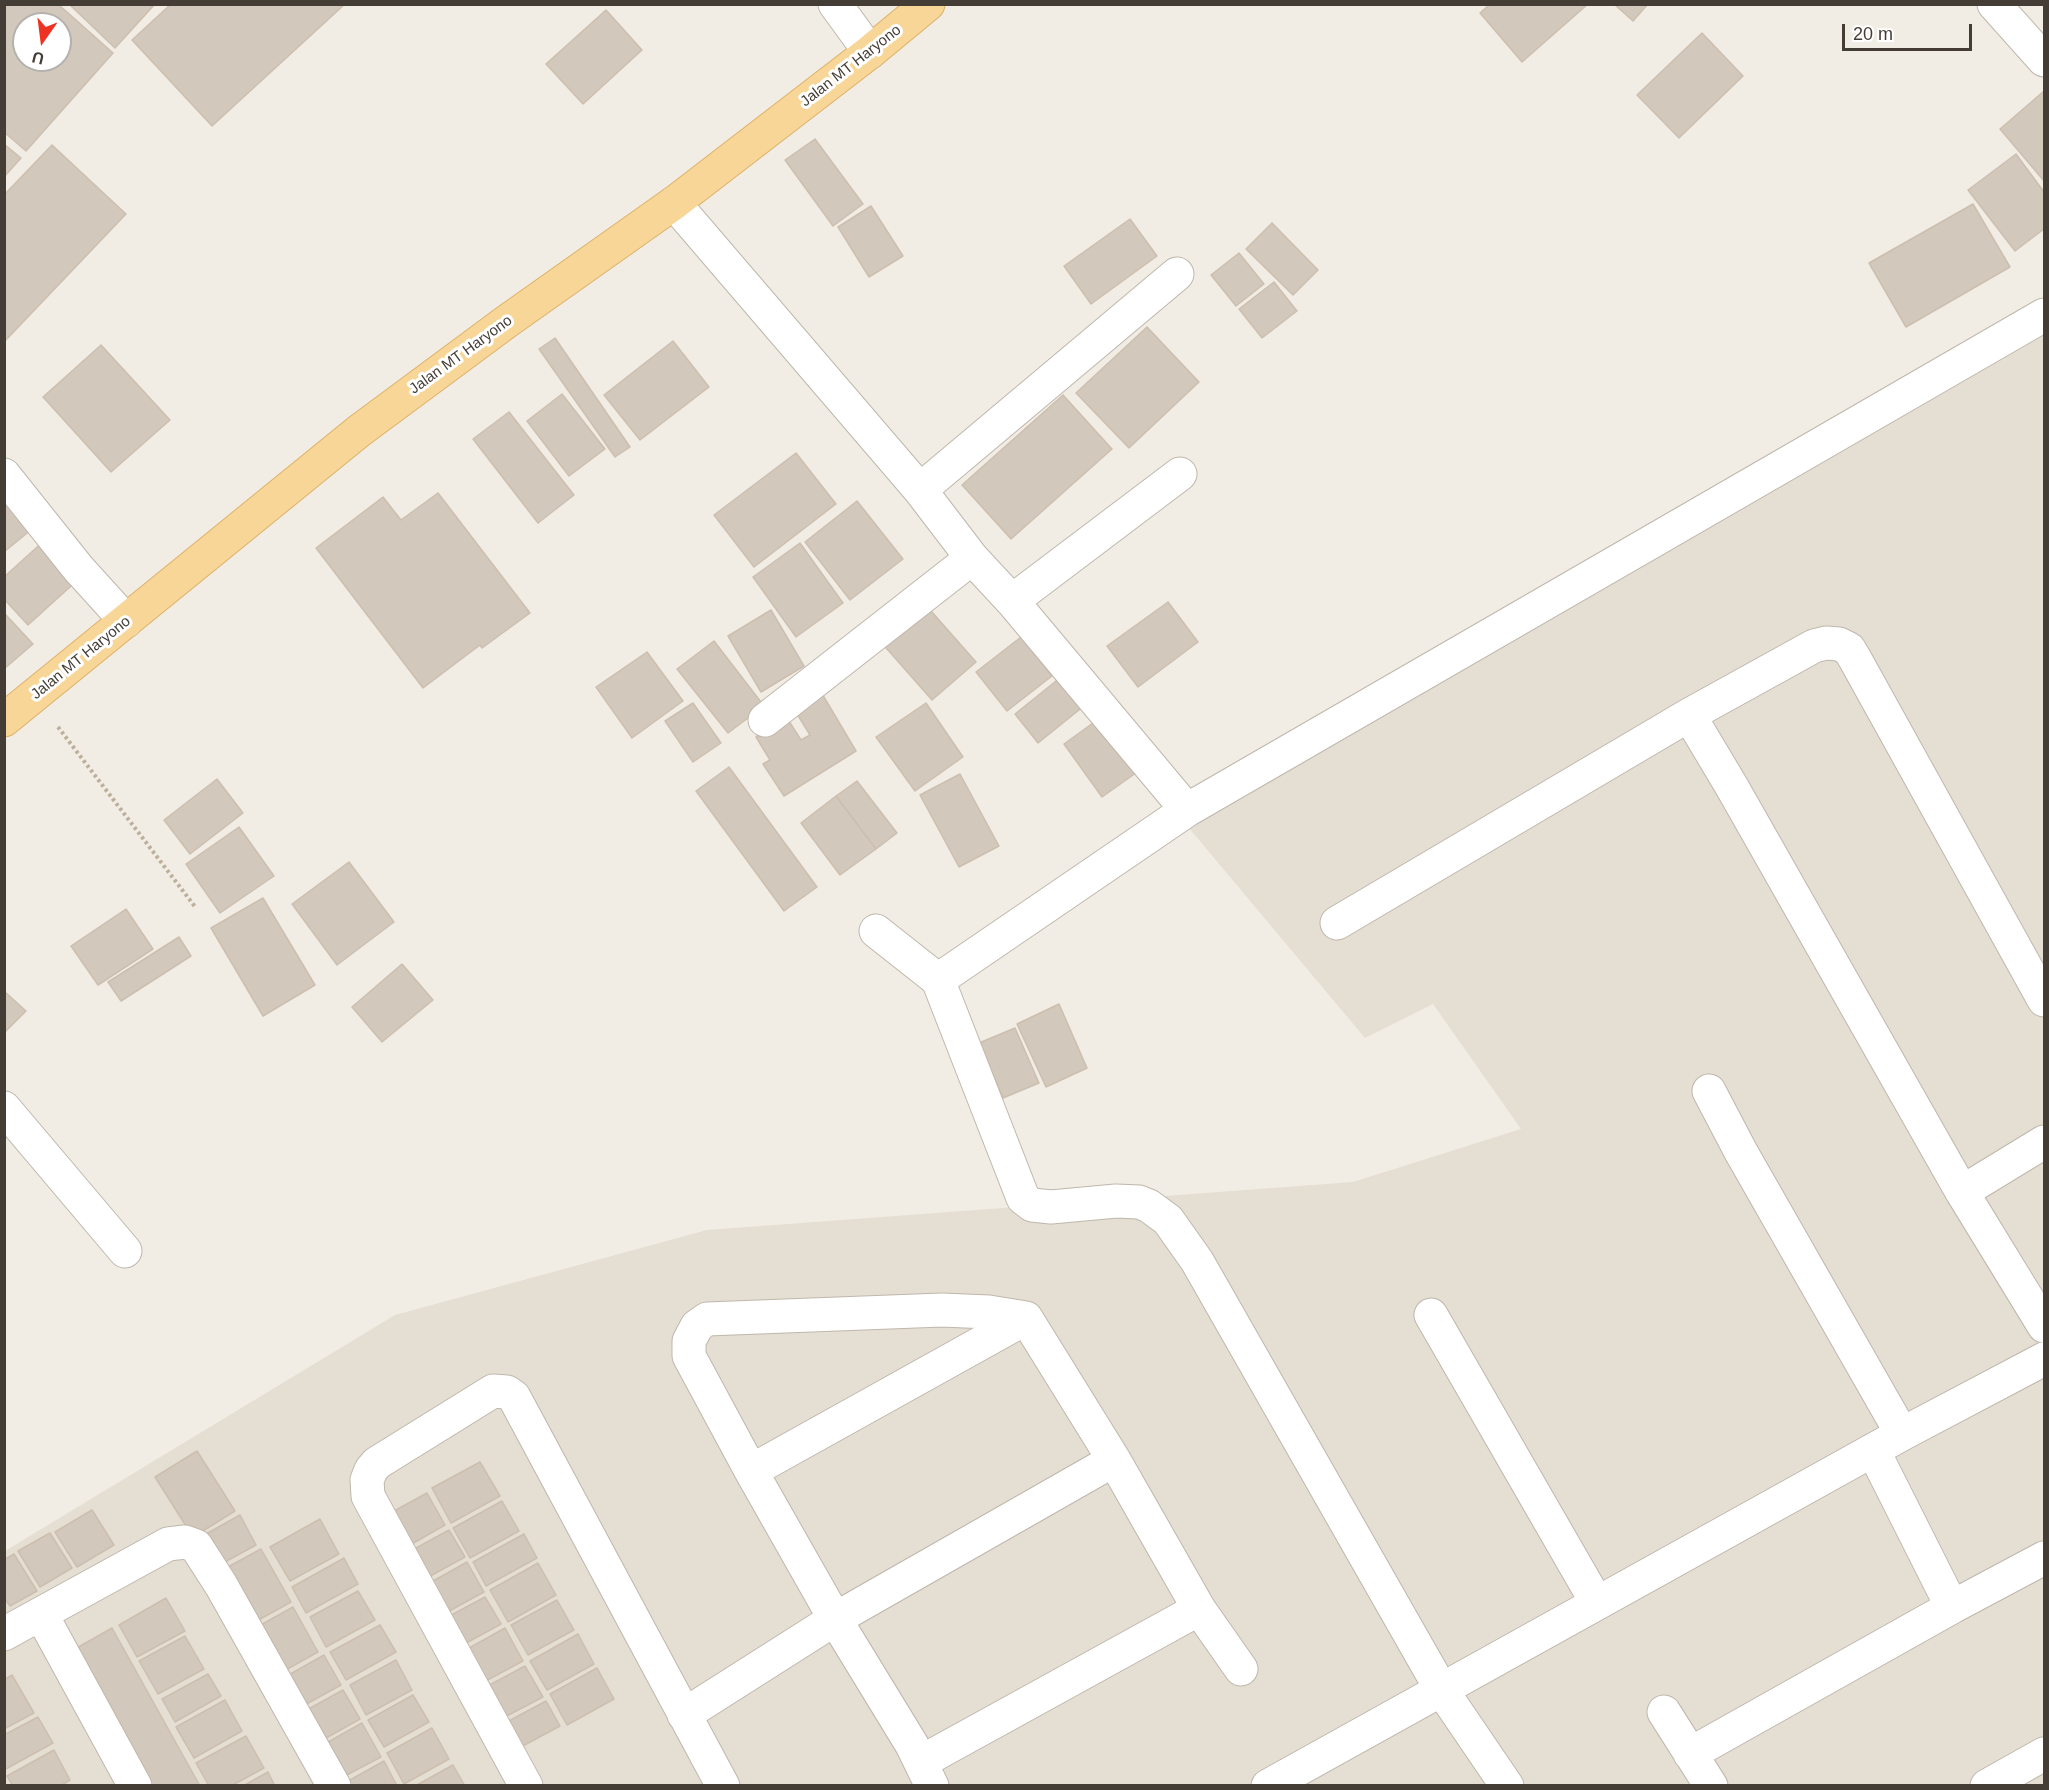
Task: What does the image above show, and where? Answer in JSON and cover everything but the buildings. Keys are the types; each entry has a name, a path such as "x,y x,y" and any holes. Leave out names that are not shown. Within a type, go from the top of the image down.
{"main road":[{"name":"Jalan MT Haryono","path":"4,720 359,431 506,322 674,203 870,52 928,4"}],"street":[{"path":"835,4 870,52"},
{"path":"1994,4 2044,60"},
{"path":"674,203 920,490 972,558 1012,601 1187,810"},
{"path":"920,490 1177,274"},
{"path":"938,980 1187,810 2044,315"},
{"path":"1012,601 1180,474"},
{"path":"4,475 78,568 126,621"},
{"path":"765,720 972,558"},
{"path":"1337,923 1689,715 1814,645 1839,644 1848,649 2044,1000"},
{"path":"1689,715 1962,1192 2044,1326"},
{"path":"876,931 938,980 1023,1198 1032,1205 1051,1207 1116,1201 1139,1202 1149,1206 1168,1220 1197,1261 1441,1689 1507,1785"},
{"path":"1709,1091 1902,1434"},
{"path":"4,1108 125,1251"},
{"path":"1962,1192 2044,1142"},
{"path":"1199,1609 927,1774 836,1619 689,1356 689,1341 697,1326 707,1319 942,1310 988,1312 1026,1318 1114,1460 1199,1609 1241,1669"},
{"path":"1431,1315 1597,1603"},
{"path":"752,1471 1026,1318"},
{"path":"1268,1785 1902,1434 2044,1359"},
{"path":"526,1785 368,1496 367,1480 371,1470 377,1464 493,1390 507,1392 514,1397 723,1785"},
{"path":"1873,1450 1952,1607"},
{"path":"684,1715 836,1619 1114,1460"},
{"path":"4,1634 168,1544 185,1542 196,1546 221,1585 334,1785"},
{"path":"1690,1754 2044,1558"},
{"path":"41,1614 135,1785"},
{"path":"1664,1712 1711,1785"},
{"path":"1987,1785 2044,1754"}],"path":[{"path":"34,696 196,908"}],"shaded area":[{"path":"2044,306 2044,1785 5,1786 5,1551 395,1315 707,1230 1353,1182 1521,1129 1433,1004 1365,1038 1173,809"}]}
